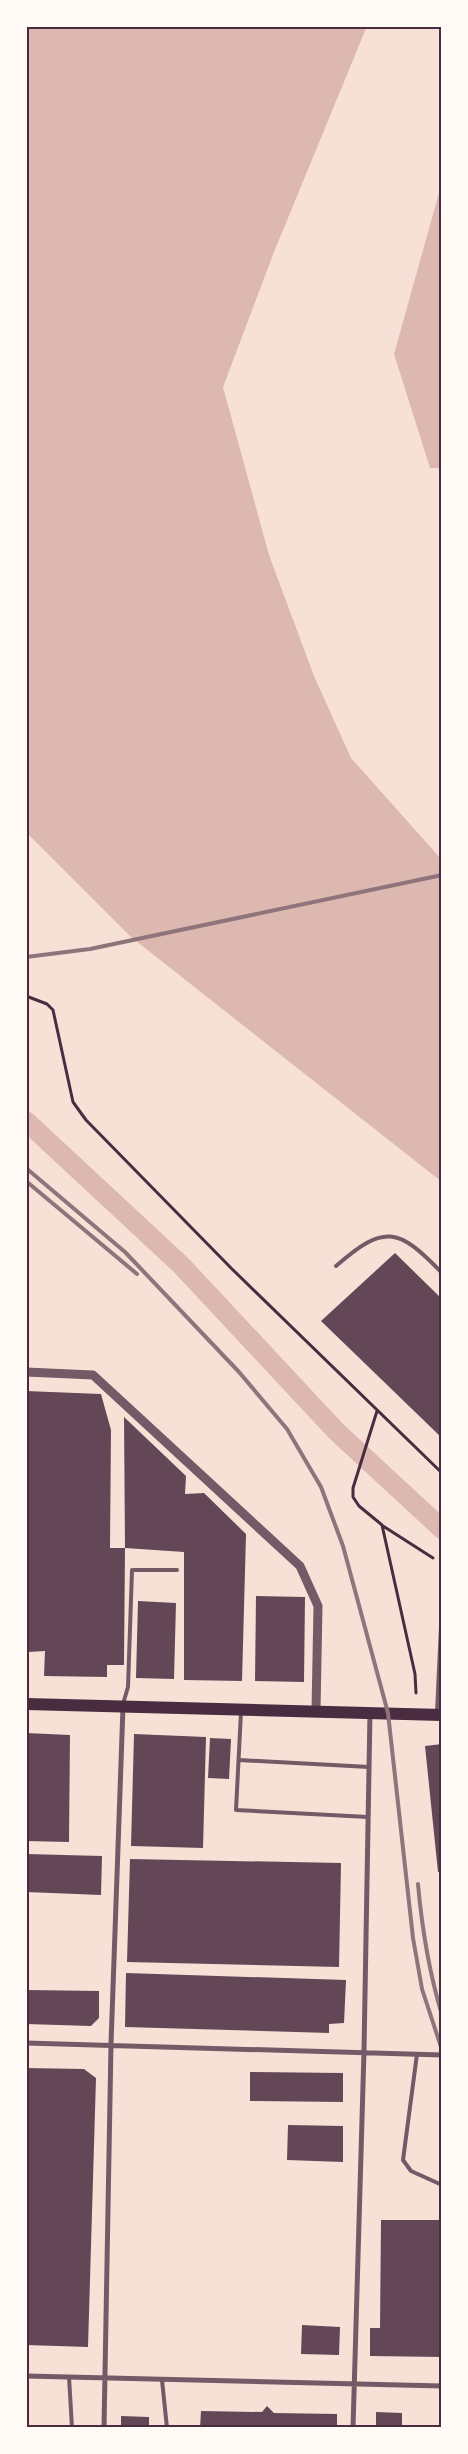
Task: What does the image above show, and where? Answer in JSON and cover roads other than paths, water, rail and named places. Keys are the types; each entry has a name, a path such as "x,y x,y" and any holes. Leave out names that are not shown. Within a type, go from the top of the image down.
{"main road":[{"path":"26,1704 316,1710 439,1715"}],"street":[{"path":"26,1372 93,1375 300,1566 318,1606 316,1710"},
{"path":"104,2428 110,2044 123,1706"},
{"path":"353,2428 364,2051 370,1713"},
{"path":"26,2043 364,2051 442,2055"},
{"path":"26,2376 442,2386"}],"lane":[{"path":"336,1266 360,1246 377,1237 390,1236 418,1248 442,1273"},
{"path":"123,1706 128,1687 132,1570 178,1570"},
{"path":"439,1715 442,1605"},
{"path":"242,1709 236,1810 368,1817"},
{"path":"239,1760 369,1768"},
{"path":"417,2054 403,2160 411,2171 442,2185"},
{"path":"69,2378 72,2428"},
{"path":"162,2380 167,2428"}],"waterway":[{"path":"26,1121 181,1265 336,1431 442,1529"}],"railway":[{"path":"26,957 90,949 442,875"},
{"path":"26,1168 125,1252 239,1372 287,1429 321,1487 343,1546 388,1713 413,1938 422,1989 442,2050"},
{"path":"26,1181 137,1274"},
{"path":"441,1879 442,1886"},
{"path":"418,1884 433,1983 442,2015"}]}
